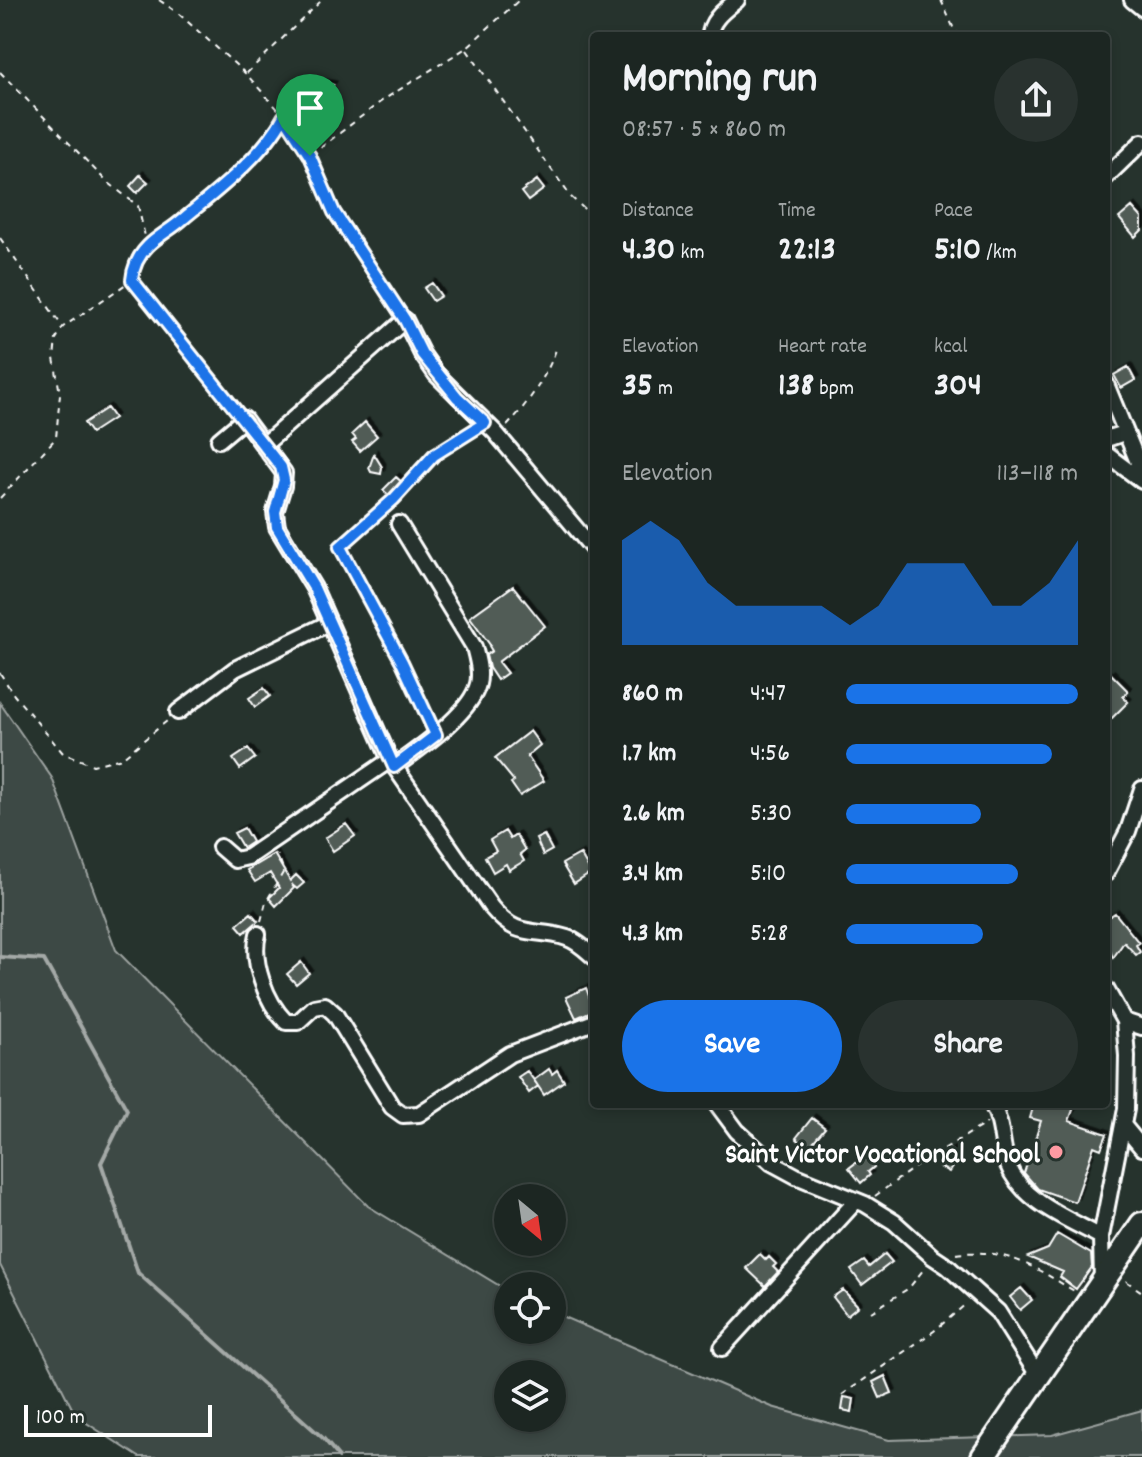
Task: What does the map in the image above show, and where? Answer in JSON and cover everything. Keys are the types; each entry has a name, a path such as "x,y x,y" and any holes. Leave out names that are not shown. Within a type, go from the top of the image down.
{"main road":[{"path":"983,1457 1142,1224"}],"street":[{"path":"710,32 716,19 737,0"},
{"path":"1132,0 1142,8"},
{"path":"1110,173 1142,142"},
{"path":"265,444 405,320 436,374 499,436 590,545"},
{"path":"1110,395 1142,472"},
{"path":"219,440 244,419 284,473 275,512 277,527 314,588 392,764 499,917 523,932 568,938 590,954"},
{"path":"1110,438 1124,433"},
{"path":"1110,457 1142,481"},
{"path":"220,847 229,856 241,860 436,735 472,699 479,682 474,647 399,524"},
{"path":"178,712 235,669 329,623"},
{"path":"1110,865 1128,831 1142,789"},
{"path":"258,934 256,963 277,1013 286,1022 298,1022 314,1007 325,1005 335,1014 392,1107 403,1115 419,1114 510,1054 590,1024"},
{"path":"1102,1285 1101,1237 1126,1109 1124,1021 1110,996"},
{"path":"1124,1021 1142,1027"},
{"path":"720,1108 737,1131 772,1163 861,1203 894,1222 979,1293 998,1312 1039,1377"},
{"path":"995,1110 1002,1124 1007,1162 1015,1180 1046,1206 1101,1237"},
{"path":"1123,1125 1142,1148"},
{"path":"722,1348 861,1203"}],"path":[{"path":"159,0 178,13 246,74 284,116 310,156 334,212 405,320"},
{"path":"246,74 322,0"},
{"path":"310,156 383,100 466,48 519,0"},
{"path":"941,0 957,32"},
{"path":"466,48 571,197 590,214"},
{"path":"0,72 105,180 138,206 147,247"},
{"path":"244,419 132,280 133,269 147,247 255,154 275,133 284,116"},
{"path":"0,238 63,327"},
{"path":"0,498 56,438 60,394 54,358 56,339 63,327 132,280"},
{"path":"499,436 527,405 549,370 557,347"},
{"path":"436,735 402,662 340,547 394,499 434,455 485,423"},
{"path":"0,673 14,695 63,753 93,765 122,758 178,712"},
{"path":"258,934 266,902 284,871 271,841"},
{"path":"861,1203 995,1110"},
{"path":"871,1312 909,1288 933,1257 968,1252 1017,1259 1102,1285 1142,1292"},
{"path":"842,1395 934,1331 979,1293"}],"shaded area":[{"path":"0,703 52,778 116,950 368,1206 494,1282 494,1344 566,1344 566,1318 772,1407 889,1440 1052,1435 1142,1410 1142,1457 139,1457 76,1416 0,1265"}],"building":[{"path":"323,83 333,85 326,95 315,100 310,89"},
{"path":"140,175 148,182 137,193 130,186"},
{"path":"537,180 544,189 528,201 521,192"},
{"path":"1132,207 1142,218 1142,230 1135,237 1119,218"},
{"path":"432,283 441,296 433,301 424,288"},
{"path":"1128,367 1135,380 1121,388 1114,375"},
{"path":"107,408 114,418 91,433 84,423"},
{"path":"365,422 377,436 360,451 352,442 356,439 352,434"},
{"path":"374,454 382,467 381,474 371,472 369,468"},
{"path":"396,477 405,485 392,498 383,490"},
{"path":"513,586 545,626 498,662 507,673 497,680 489,668 486,655 492,651 490,645 470,617"},
{"path":"1110,675 1128,691 1123,697 1128,702 1110,720"},
{"path":"264,688 270,696 255,707 249,698"},
{"path":"530,731 540,745 527,756 544,781 520,796 511,783 514,781 495,758"},
{"path":"248,749 255,758 240,769 233,759"},
{"path":"346,824 355,836 333,851 325,838"},
{"path":"244,828 252,842 243,848 234,833"},
{"path":"505,831 510,839 516,835 525,850 520,854 524,861 509,870 506,864 493,872 485,857 496,851 490,840"},
{"path":"544,835 552,850 543,855 536,839"},
{"path":"274,854 290,881 296,875 304,883 297,889 291,884 294,888 276,906 269,898 279,888 270,873 255,882 247,870"},
{"path":"580,854 590,874 574,884 562,864"},
{"path":"251,913 258,921 244,933 237,925"},
{"path":"1115,913 1139,943 1136,945 1140,952 1136,955 1124,942 1113,958 1110,951 1110,916"},
{"path":"301,962 309,973 296,984 287,974"},
{"path":"586,988 590,1012 576,1018 566,997"},
{"path":"549,1069 552,1074 557,1070 564,1081 544,1095 534,1080"},
{"path":"527,1071 538,1086 529,1093 518,1077"},
{"path":"1033,1108 1074,1108 1069,1121 1107,1134 1101,1149 1094,1146 1075,1202 1038,1189 1024,1173 1041,1121 1030,1118"},
{"path":"812,1118 825,1128 808,1148 796,1138"},
{"path":"950,1150 959,1156 949,1172 940,1167"},
{"path":"865,1156 874,1167 861,1183 849,1168"},
{"path":"1057,1234 1091,1254 1092,1267 1076,1289 1060,1277 1063,1272 1028,1257 1048,1249"},
{"path":"760,1254 776,1264 773,1267 778,1272 765,1286 746,1268"},
{"path":"885,1254 892,1262 862,1285 851,1270 864,1261 869,1267"},
{"path":"1021,1288 1032,1300 1020,1310 1010,1297"},
{"path":"843,1290 858,1306 847,1315 833,1297"},
{"path":"885,1376 892,1393 880,1398 873,1382"},
{"path":"844,1397 854,1399 852,1412 842,1410"}],"waterway":[{"path":"0,957 44,960 127,1110 101,1163 138,1273 324,1439 339,1457"}],"place":[{"name":"Saint Victor Vocational School","path":"1056,1152"}],"route":[{"path":"284,116 310,156 334,212 405,320 422,354 457,397 485,423 434,455 394,499 340,547 402,662 436,735 394,767 314,588 277,527 275,512 284,480 281,467 132,280 133,269 147,247 223,185 275,133 284,116"}]}
